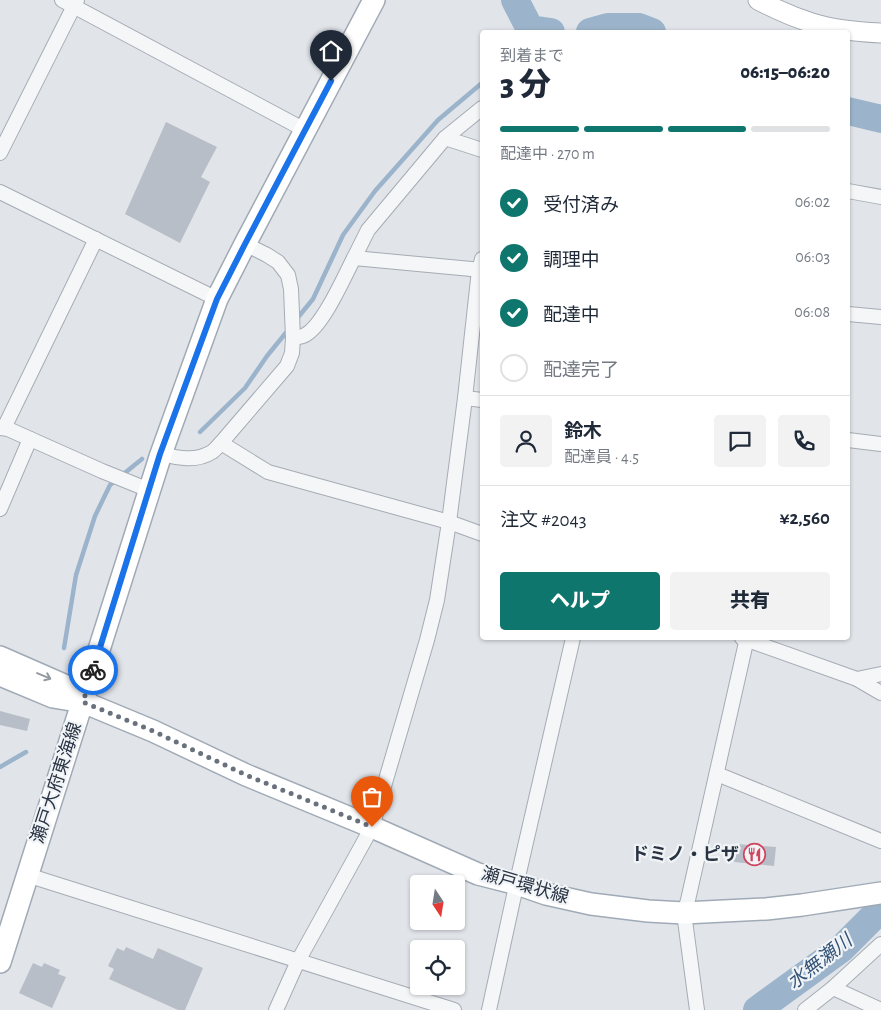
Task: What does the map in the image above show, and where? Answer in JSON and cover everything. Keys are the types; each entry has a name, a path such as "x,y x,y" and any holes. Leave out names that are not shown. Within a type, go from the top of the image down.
{"main road":[{"name":"瀬戸大府東海線","path":"0,962 83,702 143,488 160,454 217,299 374,0"},
{"name":"瀬戸環状線","path":"0,657 64,685 83,702"},
{"name":"瀬戸環状線","path":"0,675 52,696 83,702 153,731 246,775 372,827 478,874 546,894 591,904 648,911 684,912 766,909 871,894"}],"street":[{"path":"758,0 812,23 843,30"},
{"path":"0,153 71,2 305,130"},
{"path":"850,31 881,33"},
{"path":"293,338 304,336 312,330 321,318 337,293 368,230 446,138 480,110"},
{"path":"446,138 480,149"},
{"path":"850,191 881,197"},
{"path":"0,192 217,299"},
{"path":"96,239 2,428 143,488"},
{"path":"160,454 191,459 212,452 287,366 292,353 293,338 291,289 288,275 278,262 245,244"},
{"path":"354,258 480,266"},
{"path":"276,1010 298,961 372,827 427,640 438,600 480,274"},
{"path":"850,314 881,317"},
{"path":"465,398 480,400"},
{"path":"0,508 30,439"},
{"path":"850,440 881,444"},
{"path":"221,443 268,472 449,522 480,533"},
{"path":"489,1010 573,640"},
{"path":"696,1010 684,912 745,640"},
{"path":"750,640 857,679 881,693"},
{"path":"857,679 881,674"},
{"path":"716,774 881,842"},
{"path":"27,876 454,1010"},
{"path":"805,1010 881,944"},
{"path":"832,988 881,1010"}],"building":[{"path":"166,122 217,147 201,177 210,182 180,243 125,214"},
{"path":"0,711 30,719 27,731 0,725"},
{"name":"ドミノ・ピザ","path":"736,844 776,847 774,866 734,862"},
{"path":"126,947 153,959 158,948 203,968 185,1010 178,1010 109,979 114,969 108,966 117,948 124,951"},
{"path":"33,963 42,967 44,963 60,970 58,974 66,977 52,1008 19,993"}],"waterway":[{"path":"515,0 530,29 537,30"},
{"path":"597,30 608,27 639,27 647,30"},
{"path":"295,321 313,299 343,235 375,191 438,120 480,85"},
{"path":"850,111 881,119"},
{"path":"200,432 245,388 289,329"},
{"path":"64,648 76,575 95,516 110,485 142,459"},
{"path":"0,767 26,752"},
{"name":"水無瀬川","path":"757,1010 841,949 881,909"}],"way so far":[{"path":"93,670 83,702 153,731 246,775 372,827"}],"place":[{"name":"ドミノ・ピザ","path":"755,855"}],"route":[{"path":"93,670 160,454 217,299 331,81"}]}
